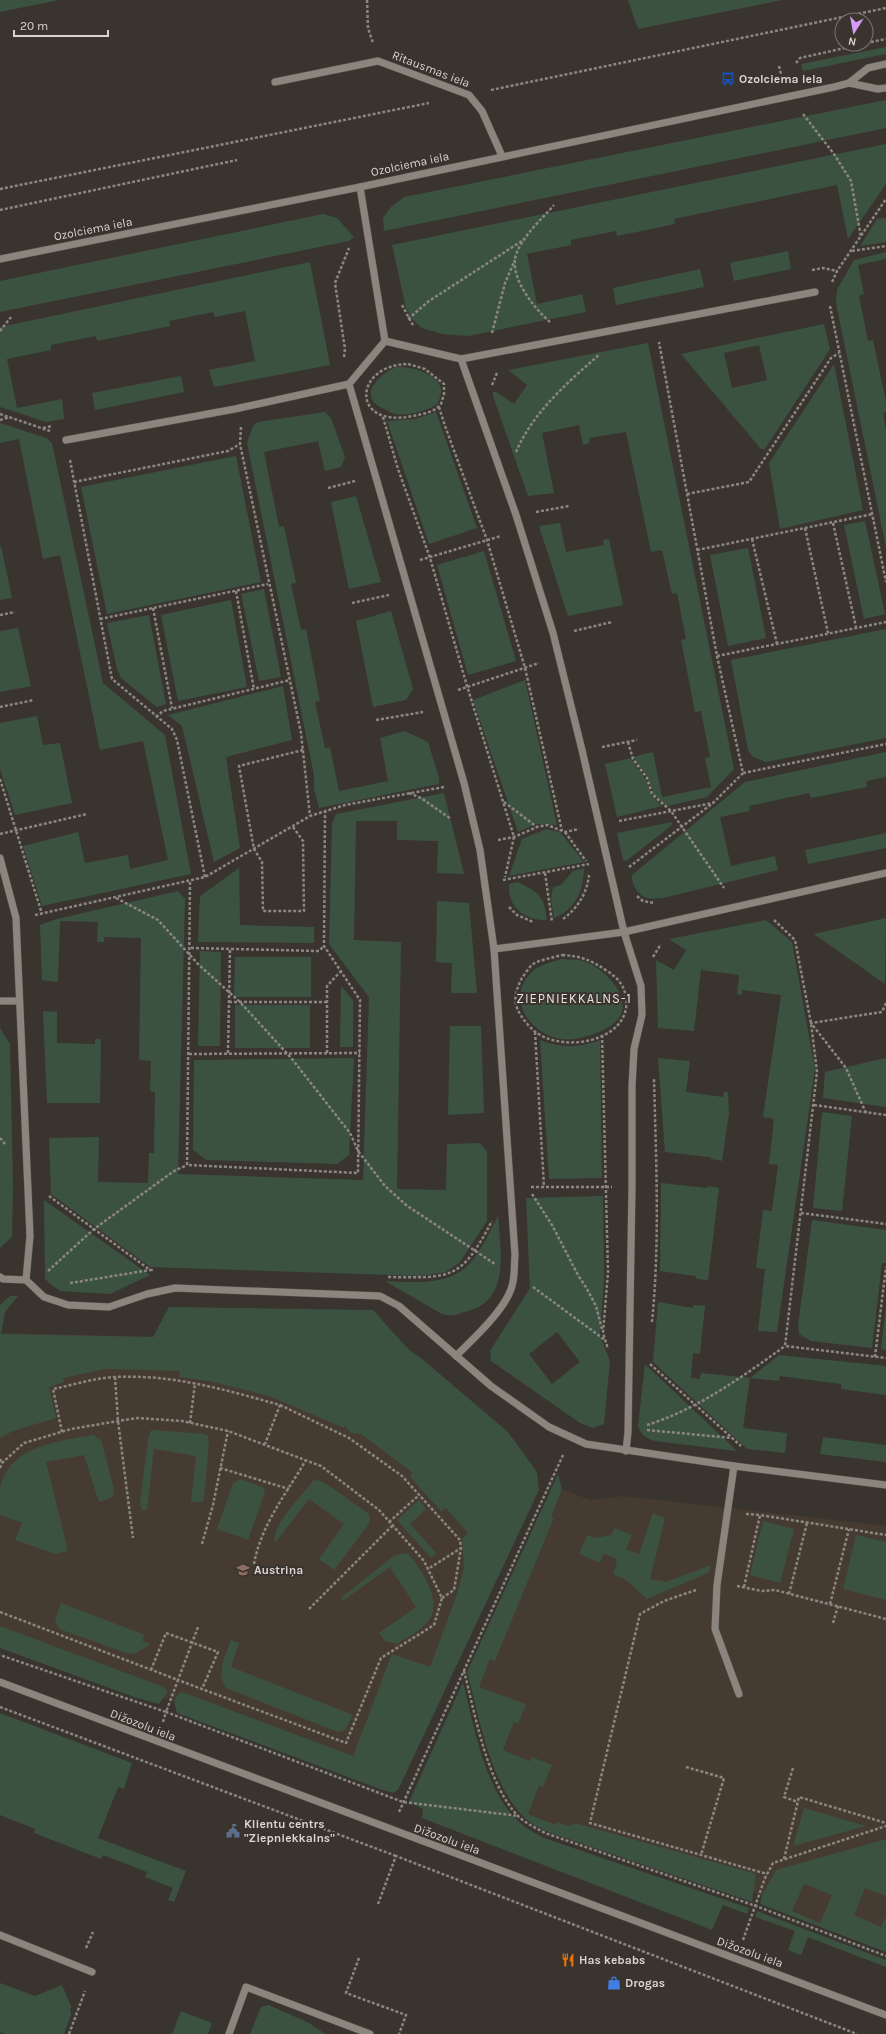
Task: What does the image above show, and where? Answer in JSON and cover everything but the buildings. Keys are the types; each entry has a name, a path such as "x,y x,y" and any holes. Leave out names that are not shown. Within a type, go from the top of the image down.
{"street":[{"path":"275,82 378,61"},
{"name":"Rītausmas iela","path":"378,61 469,95 482,111 502,156"},
{"name":"Ozolciema iela","path":"848,83 868,68 886,64"},
{"name":"Ozolciema iela","path":"0,259 360,187 848,83 878,89 886,88"},
{"path":"66,440 235,409 348,384 385,341 360,187"},
{"path":"385,341 462,359 815,292"},
{"path":"462,359 521,531 553,633 624,932 641,986 642,1015 634,1050 628,1432 626,1451"},
{"path":"348,384 464,783 479,843 494,949 515,1255 514,1276 508,1298 483,1328 456,1356"},
{"path":"0,858 16,918 18,1001 30,1236 26,1280"},
{"path":"494,949 624,932 886,873"},
{"path":"0,1001 18,1001"},
{"path":"1,1280 26,1280 44,1297 68,1305 109,1306 148,1294 175,1288 380,1296 399,1306 491,1386 549,1427 570,1438 586,1444 734,1466 886,1484"},
{"path":"734,1466 718,1581 715,1629 739,1694"},
{"name":"Dižozolu iela","path":"0,1682 886,2015"},
{"path":"0,1935 92,1972"},
{"path":"229,2034 246,1987 370,2034"}],"path":[{"name":"Rītausmas iela","path":"367,0 368,28 378,61"},
{"path":"874,42 886,40"},
{"path":"796,63 800,58 834,50"},
{"path":"779,66 787,96 824,141 852,181 861,237"},
{"path":"0,210 237,160"},
{"path":"830,287 837,272 852,252 886,199"},
{"path":"499,333 492,335 505,283 525,239 554,205"},
{"path":"408,319 429,301 525,239"},
{"path":"852,252 886,246"},
{"path":"343,361 345,349 335,283 348,248"},
{"path":"515,260 518,277 526,295 535,309 550,323"},
{"path":"807,271 823,268 837,272"},
{"path":"828,299 886,582"},
{"path":"400,300 408,319 419,330"},
{"path":"0,331 11,317"},
{"path":"543,324 558,321"},
{"path":"654,322 717,656 743,773"},
{"path":"514,458 523,436 557,392 604,350"},
{"path":"687,494 749,482 831,358 839,353"},
{"path":"504,886 514,837 467,686 430,558 398,468 383,417 366,401 368,386 374,377 383,370 398,364 408,364 425,369 444,384 444,394 439,407 487,540 524,668 564,831 589,864 587,888 578,904 560,920"},
{"path":"491,387 494,376 499,371"},
{"path":"383,417 406,418 430,412 439,407"},
{"path":"235,409 242,424 240,444 268,584 290,680 303,750 310,816"},
{"path":"0,414 43,428 66,440 112,679 172,729 177,740 205,877"},
{"path":"0,420 11,417"},
{"path":"43,428 58,424"},
{"path":"74,482 228,451 240,444"},
{"path":"531,508 533,513 569,506"},
{"path":"697,550 873,514"},
{"path":"833,523 856,627"},
{"path":"805,528 828,633"},
{"path":"400,564 430,558 521,531"},
{"path":"752,539 777,644"},
{"path":"100,619 268,584"},
{"path":"352,603 392,595 390,588"},
{"path":"236,591 254,689"},
{"path":"153,608 172,708"},
{"path":"0,615 15,612"},
{"path":"553,633 571,632 612,622"},
{"path":"717,656 886,622"},
{"path":"439,696 558,656"},
{"path":"156,717 163,711 172,708 290,680"},
{"path":"0,708 34,700"},
{"path":"376,720 426,712 424,705"},
{"path":"582,750 637,740"},
{"path":"628,742 633,759 647,778 652,794 671,811 681,828 725,889 718,891"},
{"path":"611,877 622,872 713,803 743,773 886,744"},
{"path":"293,827 303,841 304,911 263,912 262,862 254,849 239,766 303,750"},
{"path":"0,779 42,914"},
{"path":"16,918 42,914 190,882 205,877 310,816 345,805 464,783"},
{"path":"409,793 421,798 453,820"},
{"path":"504,802 537,827"},
{"path":"611,823 713,803"},
{"path":"32,1285 94,1229 174,1171 187,1165 358,1173 360,1000 324,946 325,811"},
{"path":"0,834 87,814"},
{"path":"479,843 514,837 537,827 547,825 564,831 600,826"},
{"path":"485,883 607,861"},
{"path":"545,873 557,956"},
{"path":"187,1165 191,955 190,882"},
{"path":"635,895 643,901 659,902"},
{"path":"116,898 158,920 191,955 240,1002 286,1053 350,1133 358,1151 385,1186 406,1205 514,1276 530,1284 604,1340"},
{"path":"507,901 508,906 517,915 534,922"},
{"path":"762,901 769,915 795,940 811,1023 818,1072 785,1346"},
{"path":"36,915 36,923"},
{"path":"546,923 556,922"},
{"path":"651,959 662,942"},
{"path":"191,948 318,951 324,946"},
{"path":"228,1053 230,949"},
{"path":"557,956 577,956 593,962 621,982 625,993 627,1006 624,1017 616,1028 602,1035 572,1043 544,1038 535,1032 517,1010 515,1000 516,989 532,965 557,956"},
{"path":"327,1053 327,986 341,971"},
{"path":"229,1002 327,1002"},
{"path":"811,1023 882,1012 886,1003"},
{"path":"811,1023 846,1068 866,1113"},
{"path":"535,1032 544,1187"},
{"path":"602,1035 608,1272 603,1333"},
{"path":"189,1054 360,1053"},
{"path":"652,1325 655,1295 656,1183 654,1072"},
{"path":"814,1105 886,1116"},
{"path":"610,1352 604,1340 596,1306 552,1225 528,1187 632,1187"},
{"path":"47,1195 150,1270"},
{"path":"801,1213 886,1224"},
{"path":"385,1276 432,1278 461,1268 475,1251 494,1217"},
{"path":"875,1357 886,1267"},
{"path":"68,1284 150,1270 158,1270"},
{"path":"628,1432 665,1419 695,1404 734,1382 785,1346 886,1358"},
{"path":"648,1362 746,1450"},
{"path":"115,1377 118,1421 133,1538"},
{"path":"0,1612 346,1743 381,1658 434,1625 442,1598 454,1590 461,1548 460,1540 402,1476 349,1438 280,1405 195,1383 156,1377 115,1377 53,1389 62,1432"},
{"path":"190,1423 195,1383"},
{"path":"265,1444 280,1405"},
{"path":"0,1468 2,1463 24,1443 62,1432 118,1421 138,1418 190,1423 228,1431 321,1466 378,1510 424,1561 442,1598"},
{"path":"638,1428 732,1438"},
{"path":"202,1544 213,1505 228,1431"},
{"path":"391,1830 551,1484 570,1438"},
{"path":"0,1459 2,1463"},
{"path":"254,1564 256,1549 269,1519 306,1460"},
{"path":"220,1468 289,1489"},
{"path":"388,1522 419,1495"},
{"path":"744,1587 760,1516 886,1535"},
{"path":"789,1594 807,1523"},
{"path":"309,1609 392,1526"},
{"path":"830,1604 849,1529"},
{"path":"428,1569 461,1548"},
{"path":"767,1874 590,1823 640,1614 664,1601 718,1581 762,1591 775,1590 886,1619"},
{"path":"833,1624 838,1606"},
{"path":"162,1725 198,1627"},
{"path":"151,1670 166,1633 193,1642 218,1652 202,1689"},
{"path":"0,1655 166,1712 403,1802 519,1816"},
{"path":"464,1670 486,1754 498,1785 508,1803 519,1816 545,1833 756,1906 886,1956"},
{"path":"0,1707 396,1856 857,2034"},
{"path":"686,1767 724,1778 701,1855"},
{"path":"793,1768 784,1797 798,1802"},
{"path":"784,1860 799,1798 886,1823"},
{"path":"735,1959 767,1874 773,1863 886,1826"},
{"path":"378,1904 396,1856"},
{"path":"84,1952 92,1932"},
{"path":"359,1958 346,1993 406,2015 399,2034"},
{"path":"69,2034 92,1972"}],"shaded area":[{"name":"Austriņa","path":"0,1333 403,1343 527,1478 392,1783 0,1636"},
{"path":"562,1489 590,1500 623,1496 886,1526 886,1929 828,1905 820,1923 792,1911 794,1907 557,1822 556,1825 528,1814 539,1786 542,1787 532,1757 531,1761 503,1750 514,1722 517,1723 507,1697 507,1699 479,1687 490,1659 495,1661 554,1518 551,1517"}],"green space":[{"path":"0,0 59,0 0,12"},
{"path":"628,0 782,0 638,29"},
{"path":"886,47 886,54 803,71 801,64 861,52 874,52 874,49"},
{"path":"886,100 886,128 384,231 383,218 391,207 404,197"},
{"path":"886,144 886,184 848,239 837,185 674,219 675,224 617,236 616,231 571,240 571,245 527,254 537,304 582,294 586,312 468,336 442,334 422,328 414,321 406,308 392,245"},
{"path":"323,214 337,218 354,237 349,241 0,312 0,281"},
{"path":"877,219 886,219 886,242 860,246"},
{"path":"788,251 791,269 734,281 730,263"},
{"path":"886,252 886,259 858,265 864,294 859,296 868,341 873,340 886,402 886,412 883,413 886,430 886,547 836,303 837,290 854,260"},
{"path":"310,262 330,365 214,387 209,370 255,361 245,311 215,317 213,312 169,321 170,326 97,341 96,336 51,345 51,350 7,359 17,408 62,399 64,419 46,422 0,407 0,327"},
{"path":"700,269 704,287 616,305 613,288"},
{"path":"824,324 830,349 765,449 761,449 681,354","holes":["759,345 767,380 732,388 724,353"]},
{"path":"648,343 734,769 707,797 667,806 654,795 647,776 633,757 653,752 662,797 711,787 705,758 710,757 701,711 695,712 681,640 686,639 677,593 672,594 662,550 651,552 626,432 589,438 590,443 583,445 579,425 542,433 554,493 528,496 493,396 493,392 496,392 514,404 527,385 508,370"},
{"path":"834,364 863,510 780,529 769,463"},
{"path":"396,367 414,369 433,377 441,388 438,404 417,412 395,414 376,404 372,398 371,392 373,386 383,375"},
{"path":"181,376 184,392 95,410 92,393"},
{"path":"325,412 331,418 345,457 341,467 325,471 318,441 264,452 279,527 284,526 296,583 291,584 301,630 306,629 320,701 315,702 325,748 330,747 339,791 388,781 380,738 405,731 428,742 439,778 439,784 319,808 314,789 314,775 247,443 253,426 258,422"},
{"path":"436,412 477,528 429,544 387,421 415,419"},
{"path":"0,423 46,438 52,443 103,683 165,735 191,874 42,906 23,846 78,832 85,863 128,855 130,869 168,860 143,741 100,750 60,555 43,559 19,439 0,443"},
{"path":"236,456 261,582 107,614 81,487"},
{"path":"356,496 381,582 349,589 331,502"},
{"path":"865,521 885,614 864,619 844,525"},
{"path":"560,523 566,552 604,545 603,540 609,539 623,605 568,616 539,526"},
{"path":"1,546 12,598 0,600 0,547"},
{"path":"748,548 766,638 728,646 710,555"},
{"path":"484,551 516,661 468,675 437,565"},
{"path":"264,589 281,677 259,681 241,594"},
{"path":"231,600 247,687 178,701 161,615"},
{"path":"391,611 413,689 406,700 373,707 356,621"},
{"path":"149,615 166,704 157,707 121,678 117,669 107,623"},
{"path":"18,628 31,686 0,692 0,631"},
{"path":"886,629 886,738 766,762 753,757 748,750 731,660"},
{"path":"525,680 557,825 536,824 518,832 473,700"},
{"path":"283,686 292,740 226,757 240,848 214,862 182,726 168,715"},
{"path":"37,716 43,745 60,743 72,803 15,815 0,769 0,723"},
{"path":"886,752 886,777 866,781 867,787 811,798 809,793 749,806 750,811 720,817 731,866 775,856 778,870 663,898 644,897 636,889 632,875 745,782"},
{"path":"631,758 646,780 652,796 662,806 617,817 605,764"},
{"path":"444,793 464,874 437,873 438,841 397,840 397,821 356,821 354,940 401,942 397,1189 446,1190 447,1144 480,1143 487,1151 487,1221 460,1262 446,1272 421,1276 150,1267 51,1194 49,1138 99,1137 98,1182 148,1183 149,1153 154,1153 155,1092 150,1091 151,1061 139,1060 141,938 104,937 104,942 97,942 98,922 60,921 58,982 42,980 40,925 57,919 178,891 185,899 178,1174 363,1180 369,997 329,944 332,824 336,814"},
{"path":"672,822 672,825 626,861 623,860 617,833"},
{"path":"546,829 560,832 584,862 509,876 522,839"},
{"path":"886,833 886,848 808,864 805,850"},
{"path":"239,868 240,925 314,927 314,943 198,942 200,896"},
{"path":"584,868 584,876 577,898 568,910 554,918 551,899 553,887 561,885 573,871"},
{"path":"518,882 531,889 539,896 544,905 547,920 532,918 519,911 514,906 509,892 509,884"},
{"path":"437,901 469,903 477,993 451,993 452,963 436,962"},
{"path":"886,918 885,984 814,934"},
{"path":"766,920 792,942 815,1069 777,1332 758,1331 765,1269 756,1268 763,1210 772,1211 778,1165 769,1164 774,1119 763,1117 781,995 742,990 742,995 737,994 739,975 701,970 694,1031 658,1028 656,960 674,970 686,950 669,939"},
{"path":"200,951 221,952 220,1046 198,1046"},
{"path":"235,957 311,957 311,997 234,997"},
{"path":"562,959 580,960 590,964 610,979 618,989 622,1000 622,1010 618,1020 607,1028 596,1033 573,1039 561,1039 549,1036 530,1022 524,1012 521,1002 521,991 525,980 537,968"},
{"path":"341,986 353,1000 353,1047 340,1047"},
{"path":"235,1005 310,1005 310,1048 235,1048"},
{"path":"43,1011 57,1012 57,1043 95,1044 95,1039 101,1039 100,1103 47,1103"},
{"path":"450,1026 481,1026 484,1113 448,1115"},
{"path":"0,1028 10,1044 13,1187 12,1237 0,1248"},
{"path":"540,1040 562,1046 577,1046 600,1040 602,1178 549,1179"},
{"path":"354,1058 349,1155 337,1164 206,1160 193,1150 194,1060"},
{"path":"658,1058 690,1061 686,1092 723,1097 724,1092 728,1092 729,1113 722,1161 711,1159 711,1157 665,1152"},
{"path":"886,1058 886,1107 823,1098 825,1072"},
{"path":"822,1112 852,1116 842,1211 813,1208"},
{"path":"661,1183 719,1188 708,1280 697,1279 695,1276 660,1271"},
{"path":"603,1196 604,1278 600,1336 610,1361 604,1424 593,1428 580,1423 491,1361 490,1351 530,1288 526,1198","holes":["557,1332 580,1362 552,1384 529,1354"]},
{"path":"44,1200 150,1275 110,1294 60,1291 45,1279"},
{"path":"498,1216 501,1258 500,1272 497,1285 491,1296 482,1305 455,1315 442,1314 385,1281 427,1282 447,1278 456,1274 470,1264 475,1258"},
{"path":"812,1220 886,1230 886,1263 882,1263 872,1348 811,1341 799,1334 798,1326"},
{"path":"10,1296 18,1296 5,1312 1,1334 153,1337 169,1307 373,1310 409,1350 422,1359 508,1432 537,1472 539,1490 398,1790 393,1793 380,1789 177,1713 174,1701 179,1693 182,1692 353,1756 392,1654 430,1667 456,1597 464,1568 462,1539 468,1533 446,1508 441,1511 410,1477 413,1473 361,1434 351,1433 344,1425 344,1428 269,1396 209,1381 179,1377 180,1371 105,1369 63,1378 64,1382 49,1387 56,1418 13,1431 0,1438 0,1305"},
{"path":"658,1302 693,1308 693,1305 705,1306 700,1354 693,1353 691,1378 700,1379 701,1373 750,1378 743,1428 787,1433 785,1453 747,1449 653,1362"},
{"path":"886,1305 886,1350 881,1349"},
{"path":"779,1355 886,1366 886,1395 841,1389 841,1384 780,1376 779,1381 750,1378"},
{"path":"645,1364 737,1451 654,1441 644,1436 638,1426"},
{"path":"152,1430 204,1434 208,1436 209,1442 204,1499 202,1502 191,1502 196,1456 154,1449 147,1510 142,1510 140,1503 148,1439"},
{"path":"93,1435 101,1440 114,1489 113,1497 99,1502 84,1455 46,1462 68,1551 55,1554 15,1540 22,1523 0,1515 0,1491 4,1476 12,1465 22,1456 35,1449 64,1440"},
{"path":"823,1437 886,1445 886,1462 820,1454"},
{"path":"558,1474 562,1489 551,1517 554,1518 495,1661 490,1659 479,1687 526,1704 518,1724 514,1722 503,1750 530,1761 532,1757 552,1765 543,1787 539,1786 528,1814 556,1825 557,1822 570,1826 575,1823 756,1874 752,1902 548,1832 527,1820 515,1807 504,1790 495,1771 482,1730 467,1672"},
{"path":"241,1479 264,1488 265,1492 248,1540 217,1529 233,1483"},
{"path":"318,1480 328,1485 368,1513 370,1517 369,1524 334,1570 319,1559 344,1524 309,1499 275,1543 275,1536 278,1528 288,1511 313,1481"},
{"path":"419,1500 426,1509 410,1524 436,1553 431,1558 397,1520"},
{"path":"653,1513 665,1518 650,1579 666,1582 711,1565 710,1572 647,1599 626,1580 613,1574 617,1564 617,1559 605,1554 601,1556 602,1558 600,1563 579,1554 587,1535 595,1538 611,1535 615,1528 632,1535 626,1549 639,1554"},
{"path":"763,1521 794,1529 780,1583 750,1575"},
{"path":"856,1535 886,1542 886,1600 843,1589"},
{"path":"407,1553 418,1566 428,1583 433,1601 433,1610 431,1617 425,1625 397,1644 385,1641 379,1633 416,1607 390,1567 341,1602 342,1597 395,1555"},
{"path":"61,1603 145,1635 142,1641 149,1643 148,1646 134,1654 126,1653 59,1629 55,1620"},
{"path":"0,1626 161,1686 166,1689 167,1693 159,1704 137,1698 0,1648"},
{"path":"231,1640 239,1643 231,1667 353,1715 345,1730 338,1732 226,1688 221,1677 221,1671"},
{"path":"463,1682 476,1737 489,1774 506,1807 521,1824 544,1838 749,1908 747,1914 723,1905 712,1930 422,1818 423,1809 409,1802"},
{"path":"0,1713 132,1763 124,1789 118,1787 98,1838 186,1871 174,1902 168,1900 173,1888 145,1877 147,1872 103,1855 101,1859 34,1833 35,1829 0,1815"},
{"path":"804,1808 866,1826 793,1846"},
{"path":"886,1839 886,1896 865,1888 854,1915 881,1927 886,1916 886,1952 760,1904 762,1895 776,1870","holes":["804,1884 832,1895 820,1923 792,1911"]},
{"path":"757,1911 886,1960 886,1967 808,1937 801,1955 788,1950 795,1931 755,1917"},
{"path":"0,1983 35,1996 62,1985 72,2008 70,2008 71,2015 64,2034 5,2034 0,2032"},
{"path":"269,2005 309,2023 325,2034 250,2034 261,2007"},
{"path":"181,2011 212,2023 208,2034 172,2034"}],"place":[{"name":"Ozolciema iela","path":"728,79"},
{"name":"Austriņa","path":"243,1570"},
{"name":"Klientu centrs \"Ziepniekkalns\"","path":"233,1831"},
{"name":"Has kebabs","path":"568,1960"},
{"name":"Drogas","path":"614,1983"}],"district":[{"name":"ZIEPNIEKKALNS-1","path":"574,998"}]}
